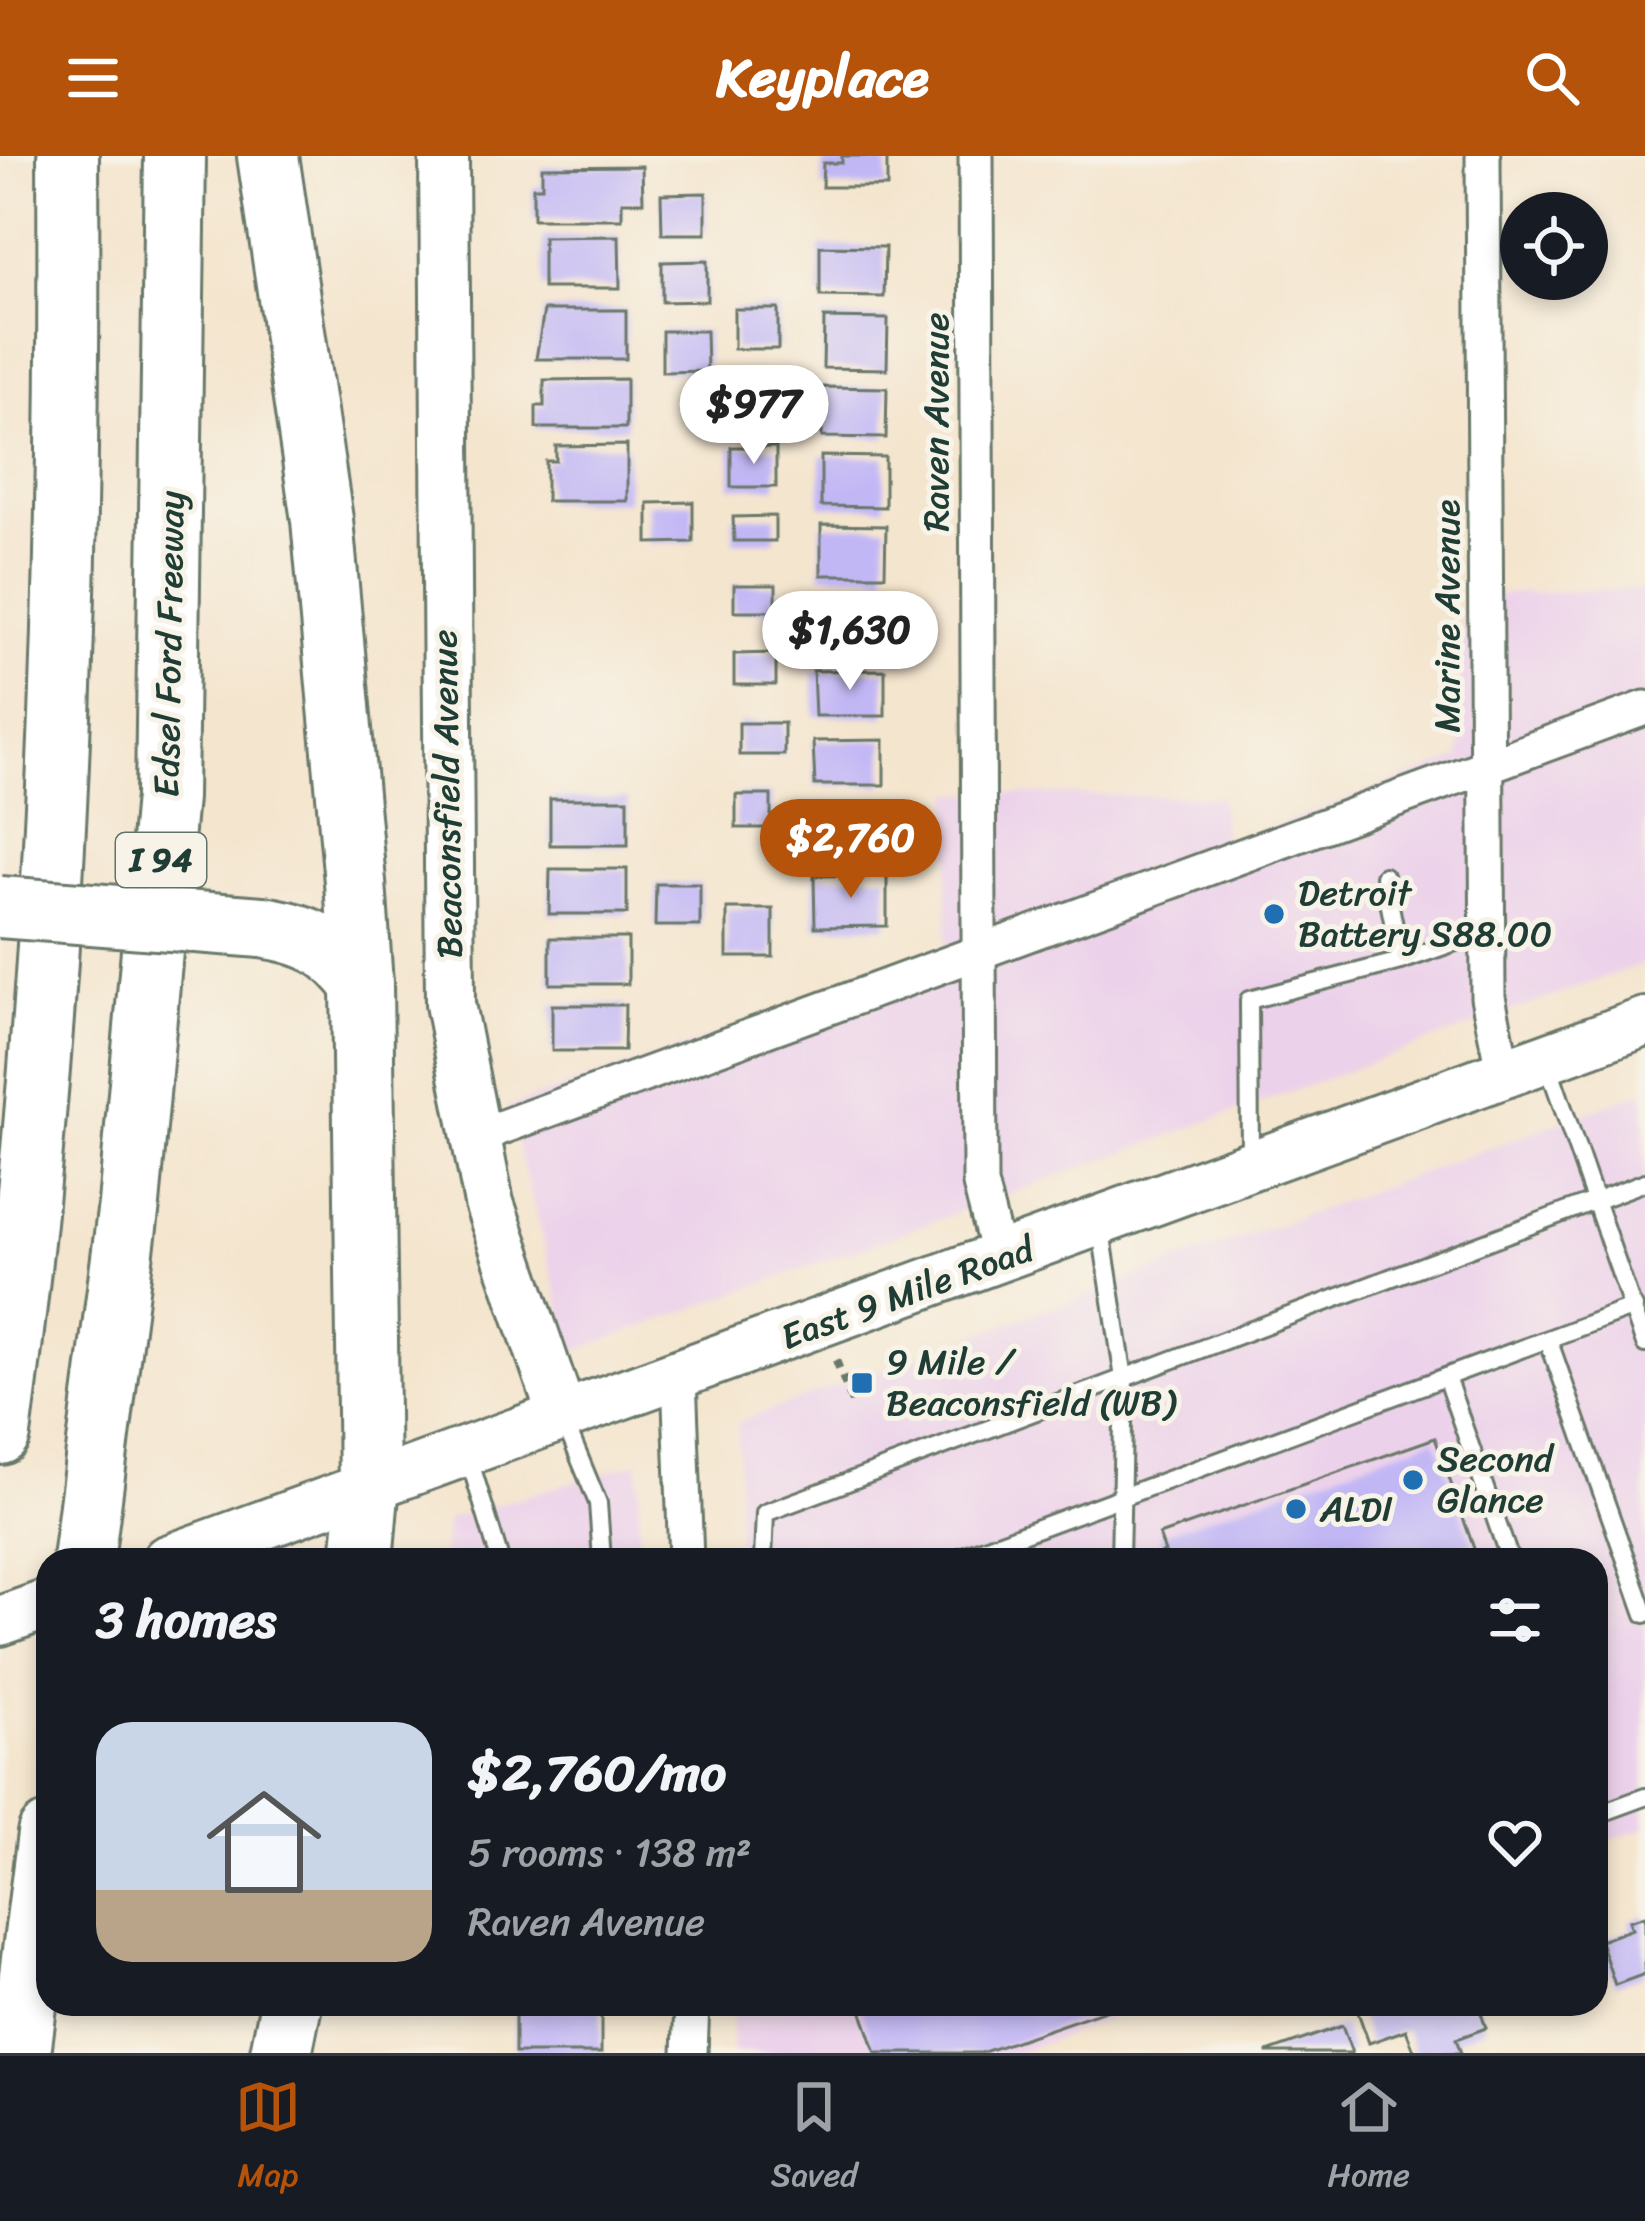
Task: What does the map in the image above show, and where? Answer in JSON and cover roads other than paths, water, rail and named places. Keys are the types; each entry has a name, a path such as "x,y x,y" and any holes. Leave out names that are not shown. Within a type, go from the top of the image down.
{"highway":[{"path":"0,1434 54,885 70,429 68,156"},
{"name":"Edsel Ford Freeway","path":"85,1548 129,1204 166,797 175,156"},
{"path":"268,156 327,565 362,985 369,1484 363,1548"},
{"path":"0,907 262,927 318,941 341,956 362,985"},
{"path":"20,2053 36,1928"},
{"path":"281,2053 289,2016"}],"main road":[{"name":"Beaconsfield Avenue","path":"444,156 450,1004 501,1242 562,1415"},
{"name":"East 9 Mile Road","path":"199,1548 465,1448 1000,1261 1645,1022"},
{"path":"0,1621 36,1608"}],"street":[{"name":"Raven Avenue","path":"976,156 975,952 980,1184 1000,1261"},
{"name":"Marine Avenue","path":"1483,156 1488,997 1525,1066"},
{"path":"475,1137 1645,708"},
{"path":"679,1377 686,1548"},
{"path":"691,2053 692,2016"}],"lane":[{"path":"1384,876 1401,961"},
{"path":"1251,1168 1250,1000 1401,961 1488,931"},
{"path":"1525,1066 1595,1201 1645,1344"},
{"path":"764,1548 765,1513 1645,1183"},
{"path":"1100,1223 1124,1378 1120,1548"},
{"path":"985,1548 1634,1307"},
{"path":"1548,1339 1645,1614"},
{"path":"1446,1377 1506,1548"},
{"path":"562,1415 598,1503 601,1548"},
{"path":"465,1448 496,1548"},
{"path":"1608,1811 1645,1797"}],"place":[{"name":"Detroit Battery S88.00","path":"1274,914"},
{"name":"9 Mile / Beaconsfield (WB)","path":"862,1383"},
{"name":"Second Glance","path":"1413,1480"},
{"name":"ALDI","path":"1296,1509"}]}
